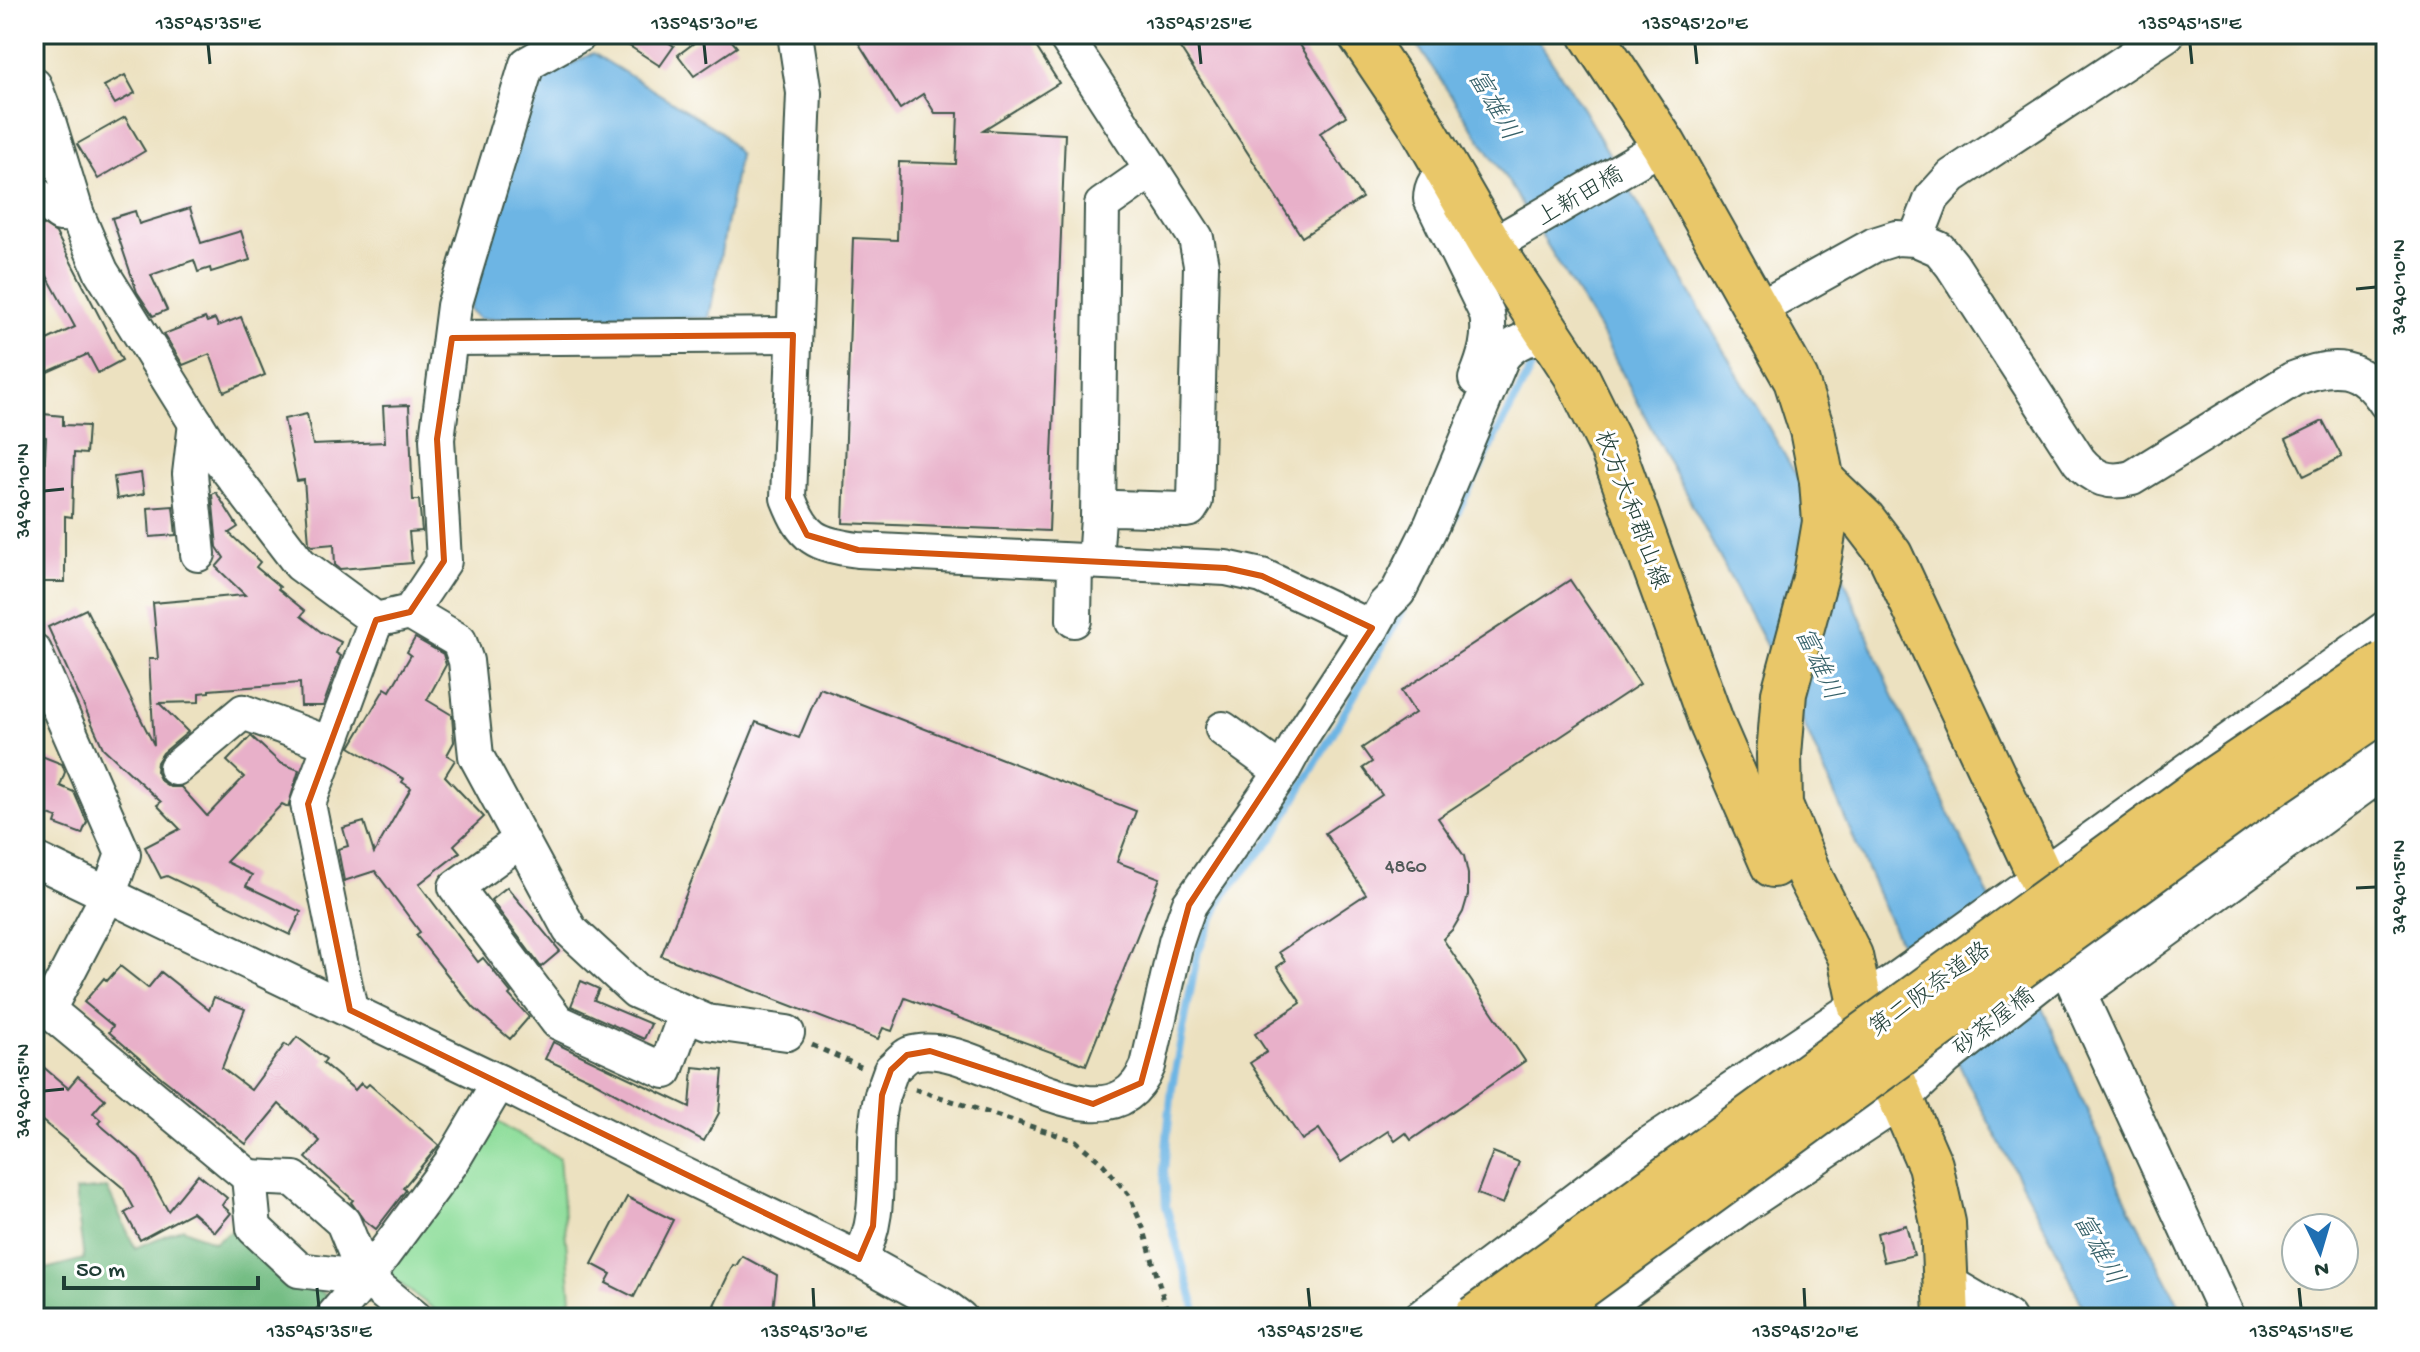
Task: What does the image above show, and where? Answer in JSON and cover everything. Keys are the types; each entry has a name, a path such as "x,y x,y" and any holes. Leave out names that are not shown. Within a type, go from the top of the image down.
{"main road":[{"name":"枚方大和郡山線","path":"1360,34 1418,120 1447,170 1501,240 1551,338 1575,373 1612,448 1713,727 1786,895 1826,971 1877,993"},
{"name":"枚方大和郡山線","path":"1591,34 1655,150 1757,310 1796,380 1812,430 1825,522 1816,575 1784,693 1779,755 1780,805 1811,879 1850,956 1877,993 1912,1090 1943,1223 1946,1300"},
{"path":"1823,491 1864,521 1890,555 2041,878"},
{"name":"第二阪奈道路","path":"1475,1318 2203,787 2386,663"},
{"name":"第二阪奈道路","path":"1538,1318 2213,826 2386,707"}],"street":[{"path":"34,85 77,215 101,271 212,449 300,564 376,620 410,612 444,561 437,439 454,306 527,64 580,34"},
{"path":"795,34 804,93 788,498 796,519 807,535 834,547 858,550 1226,568 1262,576 1379,616"},
{"path":"1064,34 1196,238 1200,250 1195,501 1190,509 1185,510 1102,510 1085,561 1074,620"},
{"path":"1916,239 1932,198 1952,176 2167,34"},
{"name":"上新田橋","path":"1501,240 1655,150"},
{"path":"1098,518 1102,205 1152,170"},
{"path":"1379,616 1385,588 1430,490 1478,374 1489,339 1487,314 1431,199 1436,180 1447,170"},
{"path":"34,193 60,214 77,215"},
{"path":"1757,310 1874,245 1896,238 1916,239 1939,249 2079,461 2089,472 2115,482 2132,478 2293,379 2315,370 2333,368 2357,372 2386,403"},
{"path":"452,338 793,335"},
{"path":"859,1259 873,1226 875,1133 887,1082 907,1055 930,1051 956,1057 1070,1100 1093,1104 1130,1093 1141,1083 1148,1066 1176,942 1189,905 1282,772 1302,735 1398,592 1432,524 1502,357 1524,338 1551,338"},
{"path":"196,423 190,474 198,554"},
{"path":"410,612 459,641 466,661 476,756 570,930 636,991 707,1022 787,1033"},
{"path":"350,1010 308,804 376,620"},
{"path":"1420,1318 1648,1145 1877,993 2386,628"},
{"path":"34,651 123,854 109,893 48,1010 249,1177 294,1179 343,1222 366,1278 415,1318"},
{"path":"176,768 243,712 330,744"},
{"path":"1223,729 1282,772"},
{"path":"2072,979 2386,739"},
{"path":"2072,979 2386,770"},
{"path":"521,840 456,887 558,1022 665,1071 686,1013"},
{"path":"34,859 859,1259 960,1318"},
{"path":"2072,979 2228,1318"},
{"name":"砂茶屋橋","path":"1588,1318 1626,1307 1741,1207 1912,1090 1946,1058 2072,979"},
{"path":"332,1318 366,1278 451,1163 499,1082"},
{"path":"249,1177 254,1228 299,1270 366,1278"},
{"path":"1946,1300 2008,1318"}],"path":[{"path":"787,1033 887,1082 1076,1141 1103,1164 1129,1195 1169,1318"}],"highlighted area":[{"path":"793,335 788,498 807,535 858,550 1226,568 1262,576 1372,628 1189,905 1141,1083 1093,1104 930,1051 907,1055 891,1070 882,1095 873,1226 859,1259 350,1010 308,804 376,620 410,612 444,561 437,439 452,338"}],"green space":[{"path":"493,1119 559,1158 571,1299 546,1318 446,1318 383,1271"},
{"path":"107,1188 135,1248 183,1228 214,1242 232,1230 283,1276 312,1285 327,1296 312,1318 34,1318 34,1272 84,1259 75,1191"}],"water":[{"name":"富雄川","path":"1410,34 1534,34 1580,104 1812,502 1891,691 2052,1029 2130,1209 2186,1318 2088,1318 2055,1246 1969,1085 1887,915 1787,685 1599,329 1511,186"},
{"path":"593,53 721,132 739,155 709,318 479,319 469,309 533,84"}],"building":[{"path":"611,34 655,34 674,46 660,66"},
{"path":"706,34 726,34 737,47 694,76 678,55"},
{"path":"853,34 1028,34 1059,83 983,130 1065,134 1049,531 843,523 853,238 897,240 899,162 956,164 958,113 935,113 923,94 900,109"},
{"path":"1171,34 1293,34 1346,116 1320,133 1362,198 1302,237"},
{"path":"125,75 135,93 115,104 104,86"},
{"path":"125,117 145,151 98,179 77,144"},
{"path":"190,208 201,243 241,231 250,260 211,272 210,268 198,272 194,260 151,275 167,310 153,316 137,292 112,218 135,211 139,224"},
{"path":"34,219 56,233 122,360 98,373 88,354 34,378 34,346 75,327 41,265 34,269"},
{"path":"241,317 265,375 224,392 210,354 183,365 164,334 205,318 207,322 215,319 218,326"},
{"path":"409,405 413,500 419,500 422,531 409,532 412,563 340,569 335,565 334,544 312,546 309,543 304,480 297,481 284,419 307,414 313,445 385,442 383,406"},
{"path":"43,414 63,416 63,425 88,426 86,454 74,453 72,517 65,516 65,582 38,582 38,574 34,574 36,478 44,479 46,437 41,436"},
{"path":"2323,421 2342,457 2304,476 2286,439"},
{"path":"141,473 144,494 117,499 114,477"},
{"path":"216,492 238,527 229,533 260,562 256,567 305,611 301,616 321,632 341,642 336,653 341,656 323,706 301,706 300,683 209,690 199,693 199,702 159,703 188,732 163,753 156,771 161,781 170,787 181,787 207,816 244,777 227,761 251,736 280,763 299,770 288,807 282,804 226,862 252,875 246,886 301,912 290,935 167,876 161,878 145,847 180,829 157,805 161,802 103,748 48,627 86,609 154,745 149,659 158,659 153,603 245,595 216,567 224,558 217,547 212,494"},
{"path":"173,506 176,535 150,537 148,508"},
{"path":"1570,580 1640,684 1438,818 1464,856 1468,874 1468,895 1463,912 1443,939 1525,1061 1411,1140 1406,1133 1395,1141 1388,1131 1341,1162 1319,1129 1302,1140 1250,1063 1267,1052 1255,1034 1301,1003 1277,967 1285,961 1279,952 1366,894 1325,833 1382,795 1363,768 1372,762 1362,748 1415,713 1401,691"},
{"path":"415,638 443,654 446,665 427,700 452,715 454,742 447,755 455,760 445,776 484,817 454,845 460,852 419,884 478,962 483,958 529,1017 510,1039 474,1008 453,982 416,935 420,932 375,871 344,881 338,849 348,846 343,828 364,822 374,853 411,788 402,782 404,779 350,747 385,688 390,691 411,655 407,652"},
{"path":"820,688 1136,811 1117,862 1160,878 1086,1065 905,998 892,1031 883,1028 878,1039 661,956 756,722 799,738"},
{"path":"34,753 62,764 65,772 60,786 74,792 87,822 82,834 55,824 57,818 34,810"},
{"path":"507,887 560,951 541,967 491,900"},
{"path":"120,966 148,988 161,972 209,1010 214,997 245,1009 222,1068 251,1090 285,1044 289,1047 297,1037 326,1059 323,1063 355,1090 361,1083 366,1087 369,1084 439,1145 403,1188 406,1190 376,1229 363,1219 351,1202 353,1200 306,1158 320,1141 279,1104 246,1144 109,1032 113,1026 84,1002 104,978 107,981"},
{"path":"581,981 599,989 594,1000 651,1024 644,1039 571,1006"},
{"path":"553,1042 690,1107 693,1067 723,1070 719,1113 704,1141 591,1080 545,1059"},
{"path":"34,1059 68,1088 78,1076 105,1099 93,1113 101,1120 98,1123 139,1158 168,1211 198,1174 227,1198 222,1205 231,1213 215,1232 192,1212 140,1240 125,1213 134,1208 123,1188 34,1114"},
{"path":"1493,1152 1519,1162 1503,1204 1477,1194"},
{"path":"627,1197 673,1220 634,1297 606,1283 611,1274 592,1264"},
{"path":"1906,1225 1914,1255 1884,1262 1877,1233"},
{"path":"742,1256 777,1275 772,1318 741,1318 714,1305 733,1265 736,1266"}],"waterway":[{"path":"34,55 44,79"},
{"path":"1444,538 1542,347"},
{"path":"1198,1318 1166,1206 1164,1170 1172,1087 1198,951 1223,896 1274,836 1406,605"}]}
